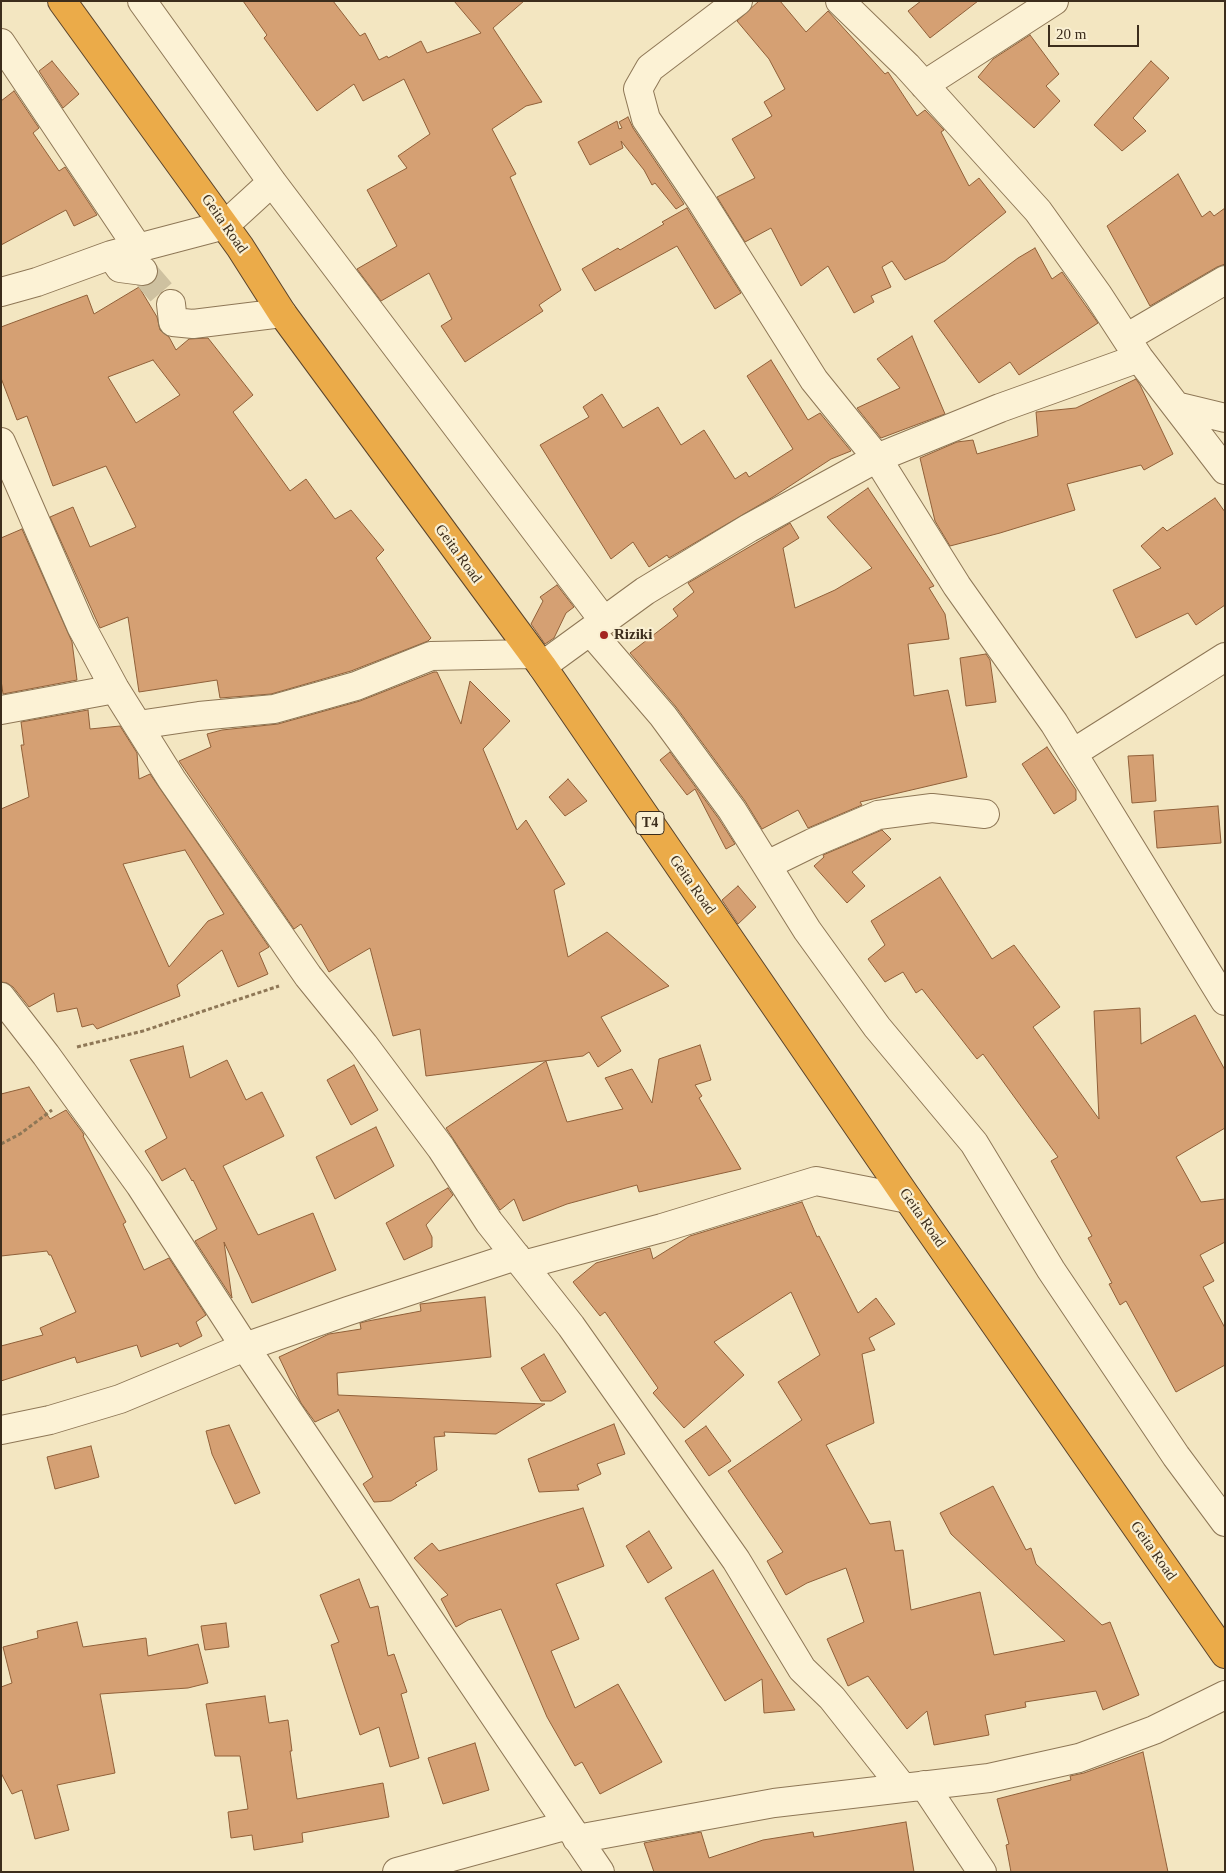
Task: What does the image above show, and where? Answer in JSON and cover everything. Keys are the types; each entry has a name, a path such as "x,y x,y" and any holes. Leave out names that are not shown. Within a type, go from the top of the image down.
{"highway":[{"name":"Geita Road","path":"62,1 225,225 282,313 537,660 908,1199 1225,1654"}],"street":[{"path":"142,1 272,182 732,810 807,930 877,1027 974,1143 1051,1270 1176,1456 1225,1522"},
{"path":"738,1 650,68 638,89 646,119 702,202 814,380 877,458 957,586 1054,723 1225,1001"},
{"path":"840,1 907,66 1038,211 1133,348 1225,470"},
{"path":"924,85 1054,1"},
{"path":"1,43 141,259"},
{"path":"1,292 37,282 111,255 141,259 225,225 272,182"},
{"path":"138,725 274,709 356,686 431,656 537,660 597,626 645,591 749,528 877,458 1000,408 1133,348 1225,280"},
{"path":"171,304 173,322 193,324 282,313"},
{"path":"1176,406 1225,418"},
{"path":"1,442 81,626 115,689 172,780 308,976 364,1045 435,1140 489,1222 571,1326 736,1560 802,1668 913,1786 982,1872"},
{"path":"1073,754 1225,657"},
{"path":"1,710 115,689"},
{"path":"767,865 812,843 878,815 932,808 985,814"},
{"path":"1,996 46,1054 140,1184 245,1347 600,1872"},
{"path":"1,1430 50,1420 120,1399 245,1347 348,1311 519,1261 662,1228 816,1181 908,1199"},
{"path":"397,1872 573,1832 774,1803 990,1778 1079,1758 1154,1730 1225,1695"}],"path":[{"path":"46,1054 143,1031 308,976"},
{"path":"1,1144 20,1134 74,1094"}],"building":[{"path":"243,1 333,1 360,36 365,33 379,60 387,56 388,58 421,41 427,53 481,33 454,1 524,1 493,28 542,102 526,106 492,129 516,174 510,177 561,290 539,305 543,311 465,362 441,326 452,319 429,273 381,301 357,269 397,246 367,190 407,168 398,156 430,134 404,79 363,101 354,84 317,111 264,38 267,35"},
{"path":"759,1 780,1 806,32 828,11 885,74 888,72 917,116 925,110 944,130 941,132 969,186 979,178 1006,212 945,261 905,280 892,261 882,267 891,287 871,296 874,302 854,313 828,266 801,286 771,228 745,242 717,197 755,178 732,139 772,116 764,102 785,89 769,59 737,21"},
{"path":"921,1 978,1 930,38 908,11"},
{"path":"1030,35 1059,74 1046,86 1060,101 1034,128 978,77 993,59"},
{"path":"52,61 79,94 63,108 39,71"},
{"path":"1151,61 1169,78 1133,118 1146,131 1122,151 1094,125"},
{"path":"14,91 39,128 33,133 59,171 65,167 97,215 74,226 66,210 1,245 1,101"},
{"path":"628,117 633,128 684,204 676,209 655,183 652,185 644,170 621,141 623,148 590,165 578,142 617,121 619,129 622,128 619,122"},
{"path":"1178,174 1202,217 1210,211 1214,216 1225,208 1225,264 1150,306 1107,226"},
{"path":"687,208 741,293 715,309 677,246 595,291 582,269 618,248 620,250"},
{"path":"1035,248 1052,279 1062,272 1098,323 1019,375 1010,362 979,383 934,321 1018,258"},
{"path":"139,287 157,317 160,330 169,337 176,350 189,339 208,338 253,395 233,412 290,491 306,479 335,519 351,510 384,550 376,558 431,638 428,641 351,671 271,694 220,698 217,680 139,692 128,617 100,628 50,517 73,507 90,547 136,527 106,466 53,486 27,416 17,420 1,378 1,327 87,295 94,314","holes":["153,360 180,395 136,423 108,377"]},
{"path":"912,336 945,414 881,438 857,408 900,388 877,359"},
{"path":"771,360 808,420 820,413 851,451 831,459 773,497 669,558 667,555 649,567 633,542 611,559 540,445 589,417 583,407 602,394 623,428 658,407 681,445 704,430 735,479 746,472 749,477 793,449 747,376"},
{"path":"1136,379 1173,454 1144,470 1141,465 1067,484 1075,510 950,546 935,521 920,458 957,442 973,440 977,454 1038,436 1036,412 1076,408"},
{"path":"868,488 934,586 929,588 945,614 949,639 908,644 914,696 948,690 967,777 860,802 862,805 808,828 798,810 762,829 745,801 676,707 630,653 678,616 673,609 694,592 688,583 790,523 799,538 783,548 795,608 835,590 872,568 827,517"},
{"path":"1215,498 1225,512 1225,605 1196,625 1188,613 1136,638 1113,590 1161,568 1141,546 1163,527 1167,531"},
{"path":"22,529 72,642 77,680 3,694 1,680 1,538"},
{"path":"557,585 574,607 566,613 554,638 545,644 531,624 543,601 540,597"},
{"path":"986,654 990,660 996,702 966,706 960,658"},
{"path":"437,672 461,724 470,681 510,721 483,749 517,830 526,820 565,884 554,890 568,957 607,932 669,986 601,1017 621,1051 598,1067 589,1052 583,1056 426,1076 420,1029 393,1036 370,948 329,972 301,924 294,929 179,761 211,747 207,734 222,730 278,724 360,701"},
{"path":"88,710 90,729 120,726 137,753 139,779 150,774 269,947 259,953 268,974 238,987 222,950 177,985 180,996 97,1029 93,1024 82,1027 77,1008 57,1012 54,993 29,1007 13,987 1,982 1,809 29,797 21,745 24,745 21,722","holes":["185,850 224,914 208,921 169,967 123,864"]},
{"path":"1047,747 1076,790 1076,800 1054,814 1022,764"},
{"path":"670,752 735,844 726,849 695,789 687,795 660,760"},
{"path":"1153,755 1156,801 1132,803 1128,756"},
{"path":"568,779 587,801 565,816 549,797"},
{"path":"1218,806 1221,843 1157,848 1154,811"},
{"path":"882,830 891,839 852,872 865,886 847,903 814,866 824,857 823,855"},
{"path":"940,877 992,959 1014,945 1060,1007 1033,1027 1099,1119 1094,1011 1140,1008 1141,1044 1195,1015 1225,1070 1225,1128 1176,1157 1201,1202 1225,1199 1225,1242 1200,1255 1214,1281 1203,1287 1225,1328 1225,1365 1176,1392 1126,1301 1120,1305 1109,1284 1112,1283 1088,1238 1092,1236 1051,1161 1058,1157 983,1054 977,1059 922,989 916,993 903,972 885,982 868,959 885,945 871,921"},
{"path":"738,886 756,907 738,924 722,900"},
{"path":"700,1045 711,1080 695,1085 702,1096 699,1098 741,1169 639,1192 637,1185 567,1204 523,1221 514,1199 500,1210 446,1128 546,1061 567,1122 623,1109 605,1078 632,1069 652,1103 659,1059"},
{"path":"183,1046 190,1078 227,1060 246,1100 262,1092 284,1136 223,1166 258,1235 313,1213 336,1270 252,1303 224,1242 232,1298 195,1241 217,1229 193,1180 185,1168 162,1181 145,1151 167,1138 130,1060"},
{"path":"354,1065 378,1110 351,1125 327,1080"},
{"path":"29,1087 50,1119 66,1110 83,1133 126,1222 123,1224 144,1270 169,1258 206,1315 196,1322 202,1336 180,1347 178,1343 141,1357 137,1345 77,1363 75,1357 1,1381 1,1346 43,1335 40,1328 76,1312 51,1255 47,1251 1,1256 1,1094"},
{"path":"376,1127 394,1166 335,1199 316,1157"},
{"path":"448,1188 453,1195 426,1225 432,1237 432,1247 404,1260 386,1223"},
{"path":"802,1202 817,1237 819,1236 858,1313 876,1298 895,1324 869,1338 875,1350 862,1354 874,1423 826,1445 870,1524 890,1521 895,1551 903,1550 911,1610 980,1592 994,1655 1065,1641 951,1534 940,1513 993,1486 1026,1550 1031,1548 1036,1564 1102,1625 1110,1622 1139,1695 1103,1710 1096,1691 1025,1702 1026,1707 985,1715 989,1735 934,1745 927,1711 907,1729 868,1676 848,1686 827,1639 864,1622 846,1568 807,1583 786,1595 767,1561 783,1552 728,1471 802,1420 778,1382 820,1355 791,1292 714,1342 744,1375 684,1428 653,1393 658,1388 605,1312 600,1316 573,1282 596,1263 650,1248 653,1259 690,1236"},
{"path":"485,1297 491,1357 337,1373 338,1395 545,1404 496,1434 444,1432 445,1436 434,1437 437,1470 415,1483 417,1485 391,1501 374,1502 363,1484 373,1477 338,1409 338,1411 315,1422 301,1403 279,1357 329,1334 361,1329 360,1323 421,1311 420,1304"},
{"path":"544,1354 566,1392 551,1401 541,1401 521,1368"},
{"path":"614,1424 625,1454 597,1464 601,1474 577,1485 579,1490 539,1492 528,1459"},
{"path":"229,1425 260,1493 235,1504 212,1454 206,1431"},
{"path":"706,1426 731,1461 709,1476 685,1441"},
{"path":"91,1446 99,1477 55,1489 47,1457"},
{"path":"583,1508 604,1566 556,1584 579,1639 551,1651 575,1708 618,1684 662,1762 600,1794 582,1762 575,1766 547,1717 501,1609 468,1620 456,1627 441,1599 448,1595 414,1558 432,1543 439,1551"},
{"path":"649,1531 672,1568 648,1583 626,1546"},
{"path":"713,1570 795,1710 764,1713 762,1679 725,1701 665,1598"},
{"path":"359,1579 370,1608 378,1606 388,1656 394,1654 407,1692 401,1694 419,1758 390,1767 379,1727 360,1735 331,1645 339,1642 320,1595"},
{"path":"77,1622 83,1647 146,1638 148,1656 198,1644 208,1683 188,1688 100,1694 115,1773 57,1785 69,1830 35,1839 22,1790 12,1794 1,1773 1,1687 12,1683 3,1647 38,1638 37,1631"},
{"path":"226,1623 229,1647 205,1650 201,1626"},
{"path":"265,1696 269,1723 288,1720 292,1751 290,1751 297,1799 383,1783 389,1817 302,1833 303,1842 254,1850 252,1835 231,1838 228,1812 248,1809 240,1756 215,1756 206,1704"},
{"path":"475,1743 489,1790 443,1804 428,1758"},
{"path":"1143,1752 1168,1872 1011,1872 1006,1845 1009,1844 997,1799 1071,1780 1070,1776 1084,1773"},
{"path":"906,1822 914,1872 654,1872 644,1843 701,1832 709,1858 763,1840 813,1832 814,1837"}],"tunnel":[{"path":"143,271 171,304"}],"place":[{"name":"Riziki","path":"604,635"}]}
